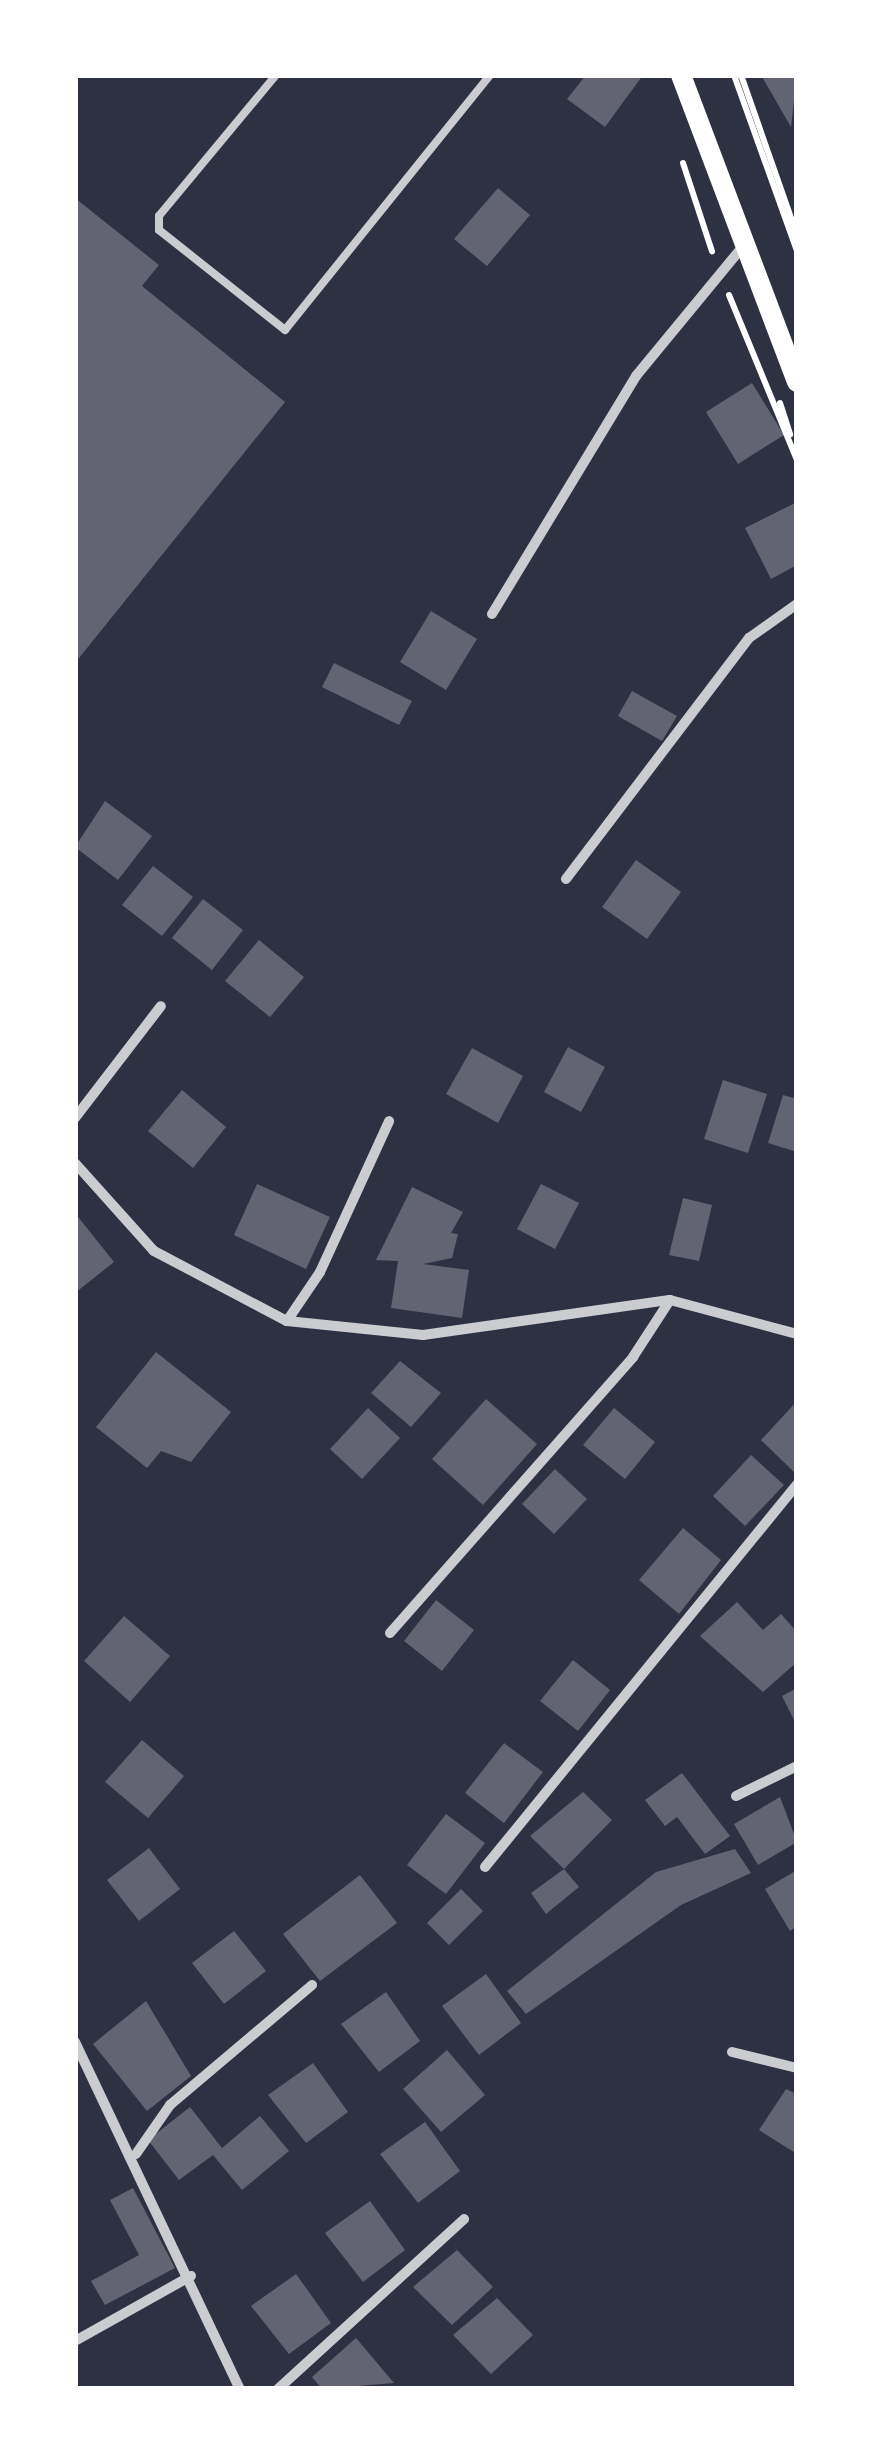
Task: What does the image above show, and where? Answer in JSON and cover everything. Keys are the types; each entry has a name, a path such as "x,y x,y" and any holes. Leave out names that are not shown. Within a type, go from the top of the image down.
{"main road":[{"path":"681,75 797,382"}],"street":[{"path":"492,614 636,376 746,243"},
{"path":"566,880 748,638 797,604"},
{"path":"75,1118 161,1006"},
{"path":"287,1322 320,1272 388,1122"},
{"path":"75,1163 154,1251 287,1322 422,1335 670,1300 797,1334"},
{"path":"390,1634 633,1358 670,1300"},
{"path":"485,1867 797,1484"},
{"path":"736,1796 797,1766"},
{"path":"136,2154 170,2105 312,1984"},
{"path":"75,2042 136,2154 240,2389"},
{"path":"732,2052 797,2068"},
{"path":"278,2389 464,2218"},
{"path":"75,2340 191,2276"}],"lane":[{"path":"276,75 159,216 159,230 284,330 490,75"}],"path":[{"path":"737,75 797,235"},
{"path":"737,75 797,251"}],"building":[{"path":"586,75 643,75 605,127 567,99"},
{"path":"761,75 797,75 791,127"},
{"path":"498,188 530,215 487,266 454,239"},
{"path":"75,198 159,265 142,286 285,402 75,663"},
{"path":"752,383 784,435 738,464 706,412"},
{"path":"797,502 797,565 771,579 745,528"},
{"path":"431,611 477,639 446,690 400,662"},
{"path":"334,663 412,701 399,725 322,687"},
{"path":"632,691 677,716 662,741 618,716"},
{"path":"105,801 152,836 118,880 75,847"},
{"path":"636,860 681,892 647,939 602,907"},
{"path":"153,866 193,897 162,936 122,905"},
{"path":"203,899 243,930 212,970 172,938"},
{"path":"259,940 304,977 270,1017 225,981"},
{"path":"568,1047 605,1067 581,1112 544,1092"},
{"path":"472,1048 523,1076 498,1123 446,1094"},
{"path":"723,1080 767,1094 748,1153 704,1139"},
{"path":"182,1090 226,1127 193,1168 148,1131"},
{"path":"783,1095 797,1099 797,1152 768,1143"},
{"path":"257,1184 330,1217 306,1269 234,1235"},
{"path":"541,1184 579,1203 555,1249 517,1229"},
{"path":"412,1187 463,1212 451,1233 458,1234 452,1258 423,1264 469,1270 462,1318 391,1308 398,1261 376,1260"},
{"path":"683,1198 712,1205 699,1261 669,1255"},
{"path":"75,1213 114,1262 75,1293"},
{"path":"156,1352 231,1412 191,1462 161,1451 147,1468 96,1427"},
{"path":"400,1361 441,1393 411,1427 371,1393"},
{"path":"486,1399 537,1444 483,1505 432,1459"},
{"path":"797,1401 797,1468 794,1472 761,1440"},
{"path":"368,1408 400,1438 362,1479 330,1449"},
{"path":"614,1408 655,1442 625,1479 583,1445"},
{"path":"751,1455 784,1485 745,1526 713,1496"},
{"path":"555,1469 587,1499 554,1534 522,1504"},
{"path":"683,1528 721,1560 679,1614 639,1580"},
{"path":"436,1600 474,1630 442,1671 404,1641"},
{"path":"737,1602 763,1630 781,1614 797,1632 797,1662 763,1692 700,1636"},
{"path":"124,1616 170,1656 130,1702 84,1661"},
{"path":"573,1660 610,1690 578,1731 540,1701"},
{"path":"797,1688 797,1726 782,1696"},
{"path":"142,1740 184,1776 148,1818 105,1782"},
{"path":"504,1743 543,1772 504,1823 465,1793"},
{"path":"682,1773 730,1836 705,1854 677,1817 665,1826 645,1800"},
{"path":"583,1792 612,1820 564,1869 530,1836"},
{"path":"780,1797 797,1842 758,1865 734,1824"},
{"path":"446,1814 485,1843 446,1894 407,1865"},
{"path":"149,1848 180,1889 139,1921 107,1880"},
{"path":"735,1849 751,1873 681,1905 526,2014 507,1991 656,1872"},
{"path":"564,1869 579,1887 546,1914 531,1893"},
{"path":"797,1870 797,1926 790,1931 765,1889"},
{"path":"360,1875 397,1923 320,1981 283,1934"},
{"path":"461,1889 483,1911 449,1945 427,1923"},
{"path":"234,1931 266,1971 224,2004 192,1963"},
{"path":"486,1974 521,2023 479,2055 442,2006"},
{"path":"386,1992 420,2041 379,2072 341,2024"},
{"path":"146,2001 191,2076 147,2111 93,2044"},
{"path":"447,2050 485,2095 441,2132 403,2089"},
{"path":"313,2063 348,2112 306,2143 268,2095"},
{"path":"786,2089 797,2094 797,2154 759,2130"},
{"path":"190,2107 222,2148 260,2116 289,2151 242,2190 213,2155 179,2180 148,2140"},
{"path":"425,2122 460,2171 418,2203 380,2154"},
{"path":"133,2188 175,2268 105,2305 91,2281 139,2255 110,2200"},
{"path":"370,2201 405,2250 363,2282 325,2233"},
{"path":"457,2250 493,2287 452,2325 413,2287"},
{"path":"296,2274 331,2323 289,2354 251,2306"},
{"path":"497,2298 533,2335 491,2374 453,2335"},
{"path":"356,2338 394,2383 322,2389 312,2377"}]}
